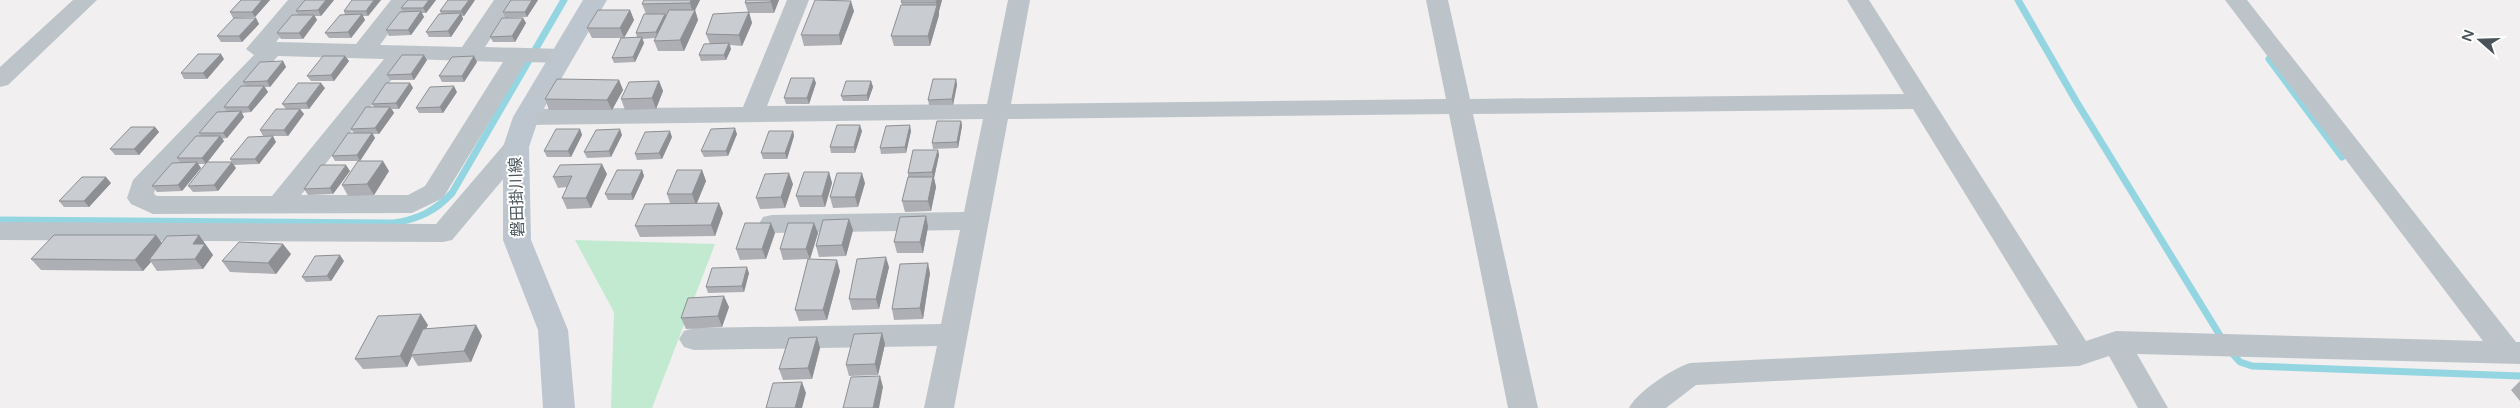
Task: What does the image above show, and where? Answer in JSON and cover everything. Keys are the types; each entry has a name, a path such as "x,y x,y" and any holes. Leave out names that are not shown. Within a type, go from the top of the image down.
{"main road":[{"name":"磐田掛川線","path":"559,408 553,330 517,240 516,147 526,117 595,0"}],"street":[{"path":"0,80 86,0"},
{"path":"300,0 258,49 562,56"},
{"path":"363,51 402,0"},
{"path":"469,54 504,0"},
{"path":"752,114 798,0"},
{"path":"940,408 1019,0"},
{"path":"1437,0 1523,408"},
{"path":"1858,0 1919,101 2079,355"},
{"path":"2236,0 2514,352"},
{"path":"272,49 142,186 140,198 153,205 412,204 434,192 519,55"},
{"path":"280,204 402,52"},
{"path":"526,117 1919,101"},
{"path":"0,230 443,233 516,147"},
{"path":"772,224 976,221"},
{"path":"694,339 954,335"},
{"path":"1644,408 1690,374 2079,355 2116,342 2514,352"},
{"path":"2116,342 2153,408"}],"green space":[{"path":"575,240 715,244 652,408 611,408 614,312"}],"building":[{"path":"241,0 262,0 252,12 230,12"},
{"path":"305,0 326,0 318,10 296,11"},
{"path":"352,0 374,0 366,11 344,11"},
{"path":"408,0 429,0 423,8 401,8"},
{"path":"448,0 469,0 461,11 440,11"},
{"path":"511,0 532,0 525,12 503,12"},
{"path":"644,0 691,0 690,3 642,4"},
{"path":"746,0 771,0 771,2 745,3"},
{"path":"815,0 851,1 839,35 801,35"},
{"path":"902,0 937,0 936,2 901,2"},
{"path":"901,5 937,5 928,36 891,36"},
{"path":"598,10 630,10 620,28 587,28"},
{"path":"669,10 695,10 680,40 654,41"},
{"path":"421,11 408,30 386,30 400,12"},
{"path":"749,12 739,35 706,34 713,14"},
{"path":"461,13 448,31 426,32 439,14"},
{"path":"362,14 348,32 325,33 340,15"},
{"path":"644,14 665,14 656,32 636,33"},
{"path":"292,15 314,15 299,33 277,33"},
{"path":"234,18 256,18 239,36 217,36"},
{"path":"502,18 523,18 512,36 490,37"},
{"path":"642,37 633,57 612,58 621,38"},
{"path":"729,43 724,55 699,55 704,44"},
{"path":"198,54 221,54 203,73 181,73"},
{"path":"402,55 424,55 411,74 387,75"},
{"path":"323,56 345,56 331,75 307,76"},
{"path":"474,56 462,76 439,76 452,57"},
{"path":"283,61 267,81 243,82 260,62"},
{"path":"791,78 814,78 807,98 784,98"},
{"path":"557,79 619,80 607,100 545,99"},
{"path":"933,79 956,79 952,99 928,100"},
{"path":"659,81 652,98 621,99 629,82"},
{"path":"846,81 871,81 867,95 841,96"},
{"path":"298,83 321,83 306,103 282,104"},
{"path":"386,83 410,83 396,103 372,104"},
{"path":"241,86 264,86 248,107 224,107"},
{"path":"454,86 440,107 416,108 430,87"},
{"path":"366,107 390,107 375,128 351,129"},
{"path":"276,109 300,109 284,130 260,130"},
{"path":"241,111 223,133 199,133 217,112"},
{"path":"937,121 961,121 957,142 932,143"},
{"path":"837,125 860,125 854,147 830,147"},
{"path":"910,125 905,147 880,148 886,126"},
{"path":"131,127 155,127 134,149 110,149"},
{"path":"735,128 726,151 701,151 711,129"},
{"path":"556,129 580,129 568,151 544,151"},
{"path":"620,129 609,151 584,152 596,130"},
{"path":"670,131 659,153 635,154 645,132"},
{"path":"769,131 793,131 785,153 761,153"},
{"path":"348,133 372,133 357,155 332,156"},
{"path":"196,136 220,136 202,158 177,158"},
{"path":"273,136 255,159 230,159 248,137"},
{"path":"913,150 938,150 932,172 908,173"},
{"path":"358,161 383,161 367,184 342,185"},
{"path":"197,162 178,185 152,186 172,163"},
{"path":"207,162 232,162 214,185 188,186"},
{"path":"602,164 586,198 562,198 572,176 553,177 560,165"},
{"path":"321,165 346,165 330,188 304,189"},
{"path":"617,170 642,170 631,194 605,194"},
{"path":"677,170 702,170 692,194 667,194"},
{"path":"804,172 829,172 822,196 796,196"},
{"path":"789,173 781,197 756,198 765,174"},
{"path":"837,173 862,173 855,197 830,197"},
{"path":"82,177 106,177 84,201 59,201"},
{"path":"908,177 933,177 928,201 902,201"},
{"path":"719,203 711,225 635,226 645,204"},
{"path":"926,216 920,242 894,242 900,217"},
{"path":"849,219 842,245 816,246 823,220"},
{"path":"745,223 771,223 762,249 736,249"},
{"path":"788,223 814,223 806,249 780,249"},
{"path":"54,235 156,235 135,260 31,259"},
{"path":"199,235 193,244 205,244 195,259 149,260 167,236"},
{"path":"239,242 283,244 268,263 222,261"},
{"path":"340,255 327,276 302,277 315,256"},
{"path":"886,257 876,299 849,299 857,259"},
{"path":"808,259 837,260 823,310 795,310"},
{"path":"928,263 920,308 892,309 900,264"},
{"path":"747,267 742,286 706,287 712,268"},
{"path":"724,296 718,316 681,318 688,298"},
{"path":"421,314 400,356 355,359 378,316"},
{"path":"476,325 464,351 411,355 423,329"},
{"path":"882,333 875,364 846,365 854,334"},
{"path":"817,337 808,368 779,369 789,338"},
{"path":"880,376 873,408 843,408 851,377"},
{"path":"802,382 795,408 766,408 773,383"}],"waterway":[{"path":"0,220 394,223 419,216 439,205 452,193 564,0"},
{"path":"2018,0 2076,101 2224,342"},
{"path":"2269,59 2342,157"},
{"path":"2230,351 2240,362 2252,366 2520,376"}]}
